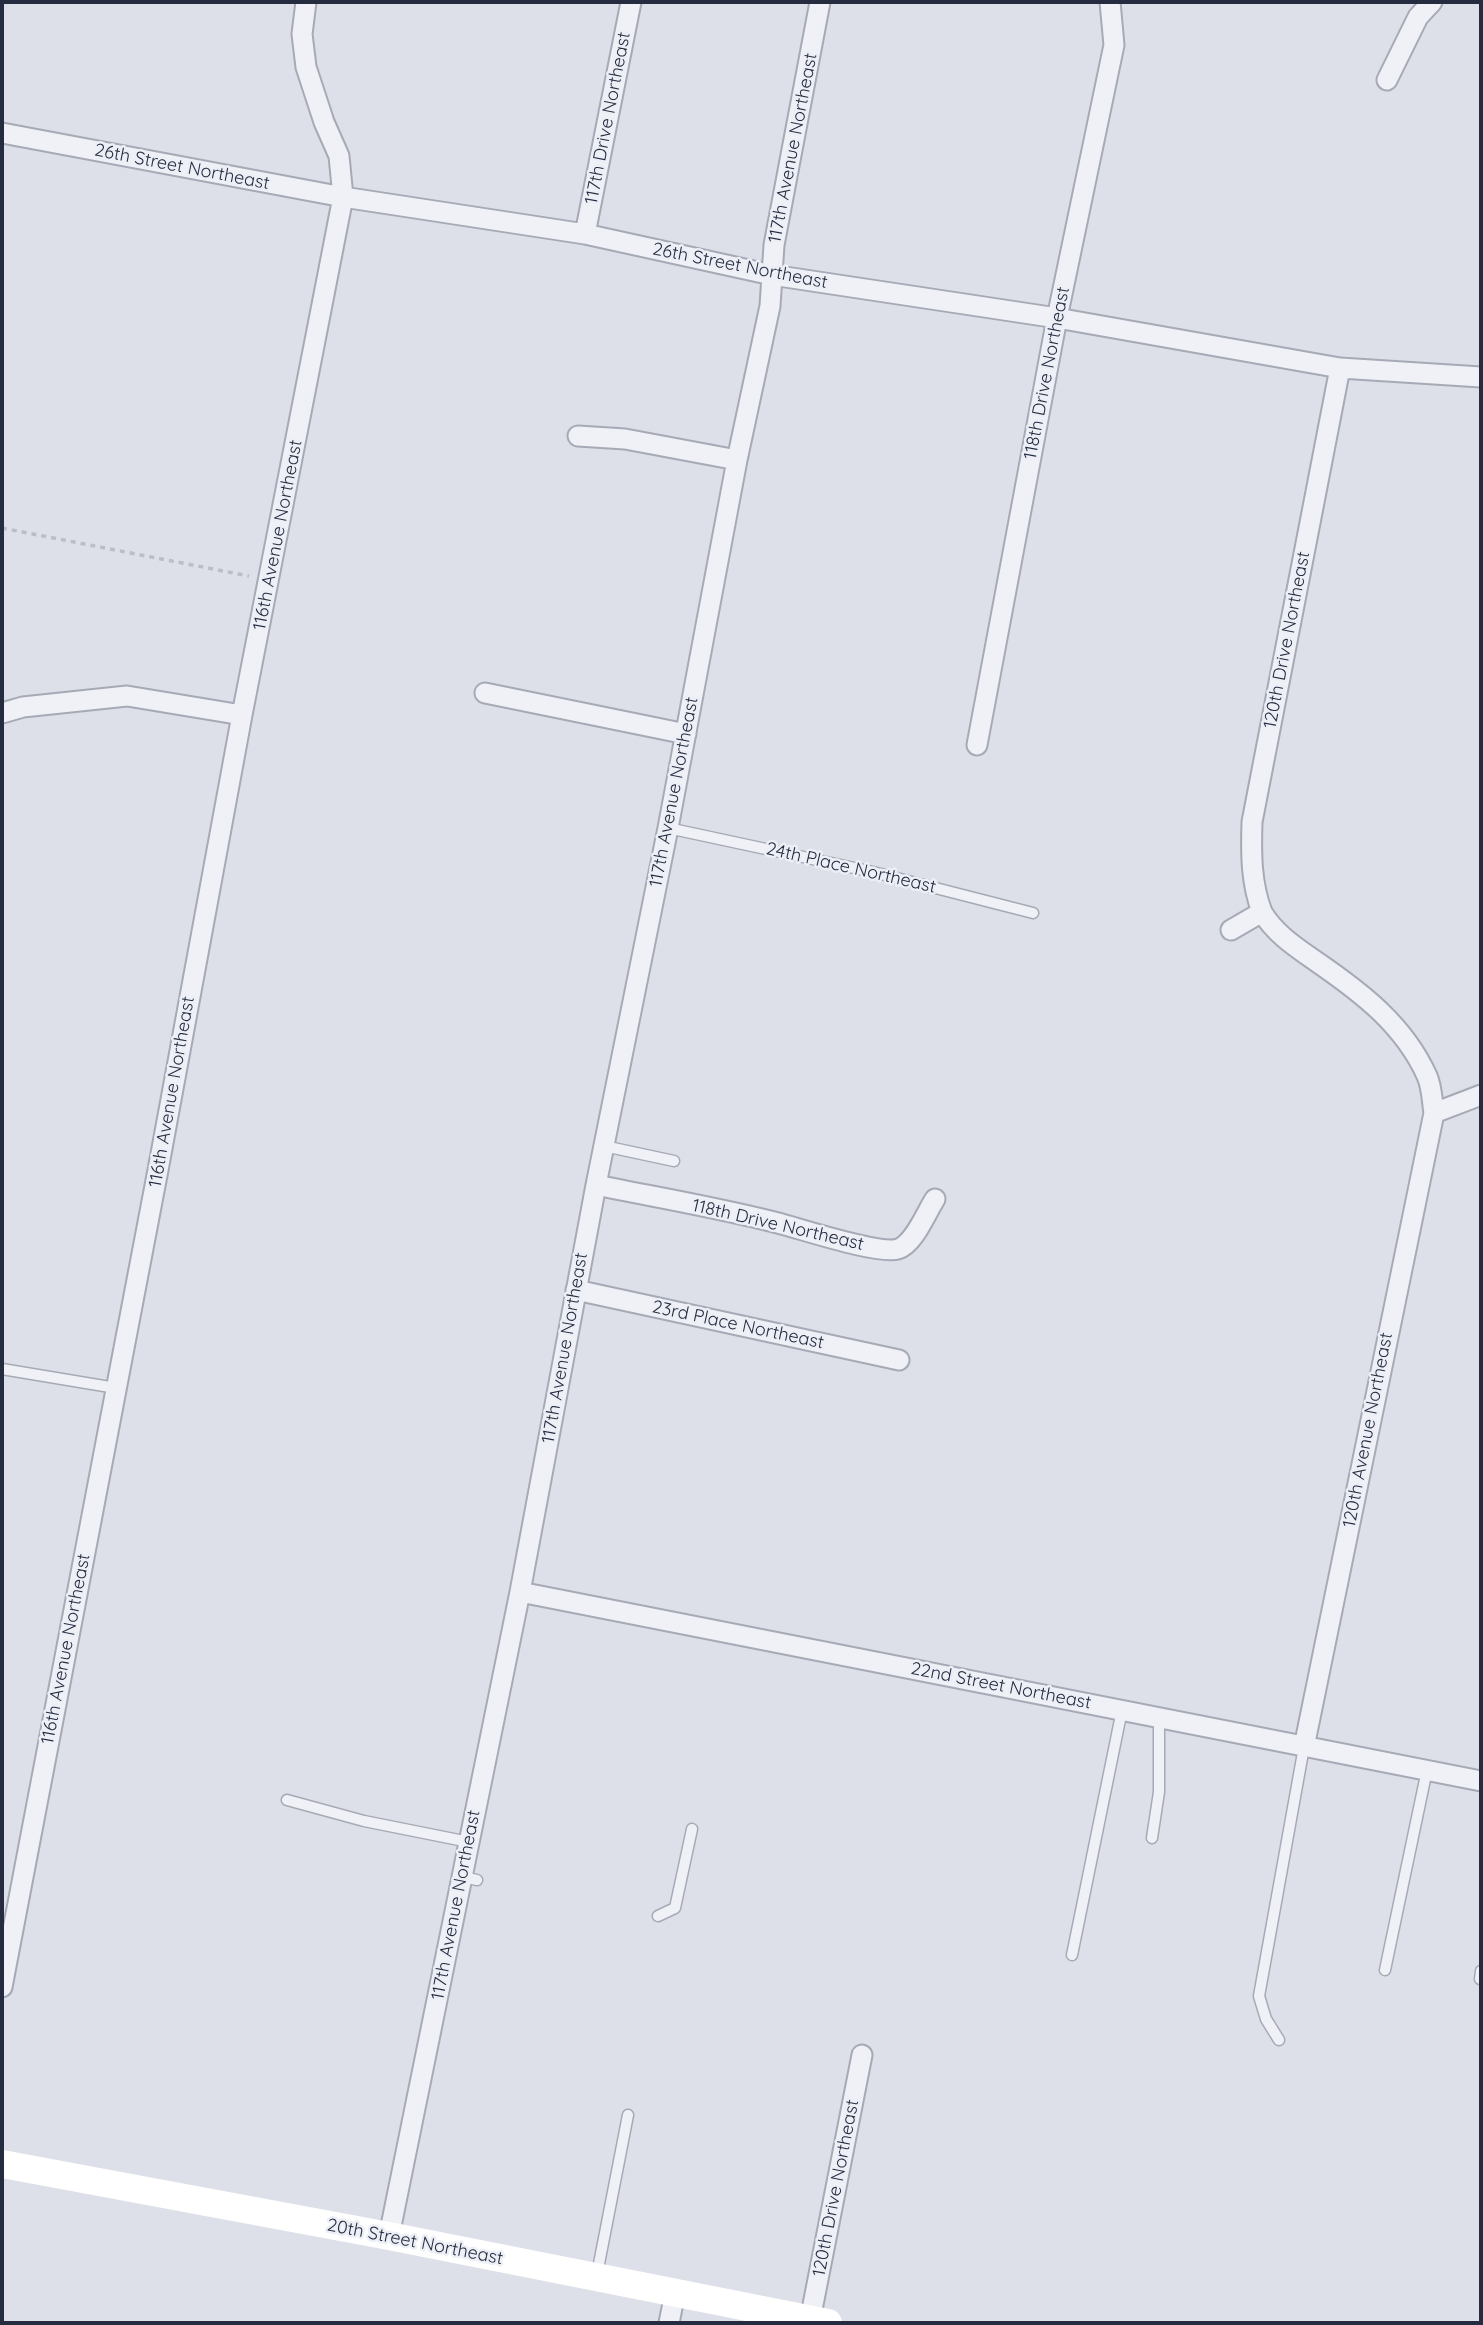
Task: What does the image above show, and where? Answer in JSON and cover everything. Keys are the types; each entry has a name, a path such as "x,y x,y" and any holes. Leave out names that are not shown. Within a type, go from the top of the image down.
{"street":[{"name":"116th Avenue Northeast","path":"2,1987 10,1902 116,1388 242,715 343,197 339,156 324,122 306,67 302,34 306,2"},
{"name":"117th Drive Northeast","path":"585,234 631,2"},
{"name":"117th Avenue Northeast","path":"389,2236 486,1790 596,1185 769,306 774,245 820,2"},
{"name":"118th Drive Northeast","path":"976,745 1057,318 1114,45 1111,2"},
{"path":"1387,80 1418,17 1432,2"},
{"name":"26th Street Northeast","path":"2,133 343,197 585,234 772,275 1057,318 1340,368 1481,377"},
{"name":"120th Drive Northeast","path":"1262,912 1251,866 1252,822 1340,368"},
{"path":"578,436 625,439 737,460"},
{"path":"485,693 686,734"},
{"path":"2,713 23,706 127,696 242,715"},
{"path":"1231,930 1262,912 1270,925 1288,942 1364,995 1406,1039 1428,1078 1434,1113 1481,1095"},
{"name":"120th Avenue Northeast","path":"1304,1747 1434,1113"},
{"name":"118th Drive Northeast","path":"596,1185 773,1221 887,1250 910,1243 934,1199"},
{"name":"23rd Place Northeast","path":"576,1290 899,1360"},
{"name":"22nd Street Northeast","path":"520,1592 727,1639 1122,1710 1481,1781"},
{"name":"120th Drive Northeast","path":"819,2322 862,2056"},
{"name":"20th Street Northeast","path":"2,2164 389,2236 819,2322"},
{"path":"669,2323 675,2293"}],"lane":[{"name":"24th Place Northeast","path":"668,828 873,872 1033,912"},
{"path":"604,1146 674,1161"},
{"path":"2,1369 116,1388"},
{"path":"1072,1955 1122,1710"},
{"path":"1152,1838 1159,1791 1159,1717"},
{"path":"1279,2040 1266,2019 1259,1996 1304,1747"},
{"path":"1385,1970 1427,1770"},
{"path":"287,1800 364,1821 474,1838"},
{"path":"658,1916 675,1908 692,1829"},
{"path":"597,2278 628,2115"}],"path":[{"path":"2,528 269,580"}]}
